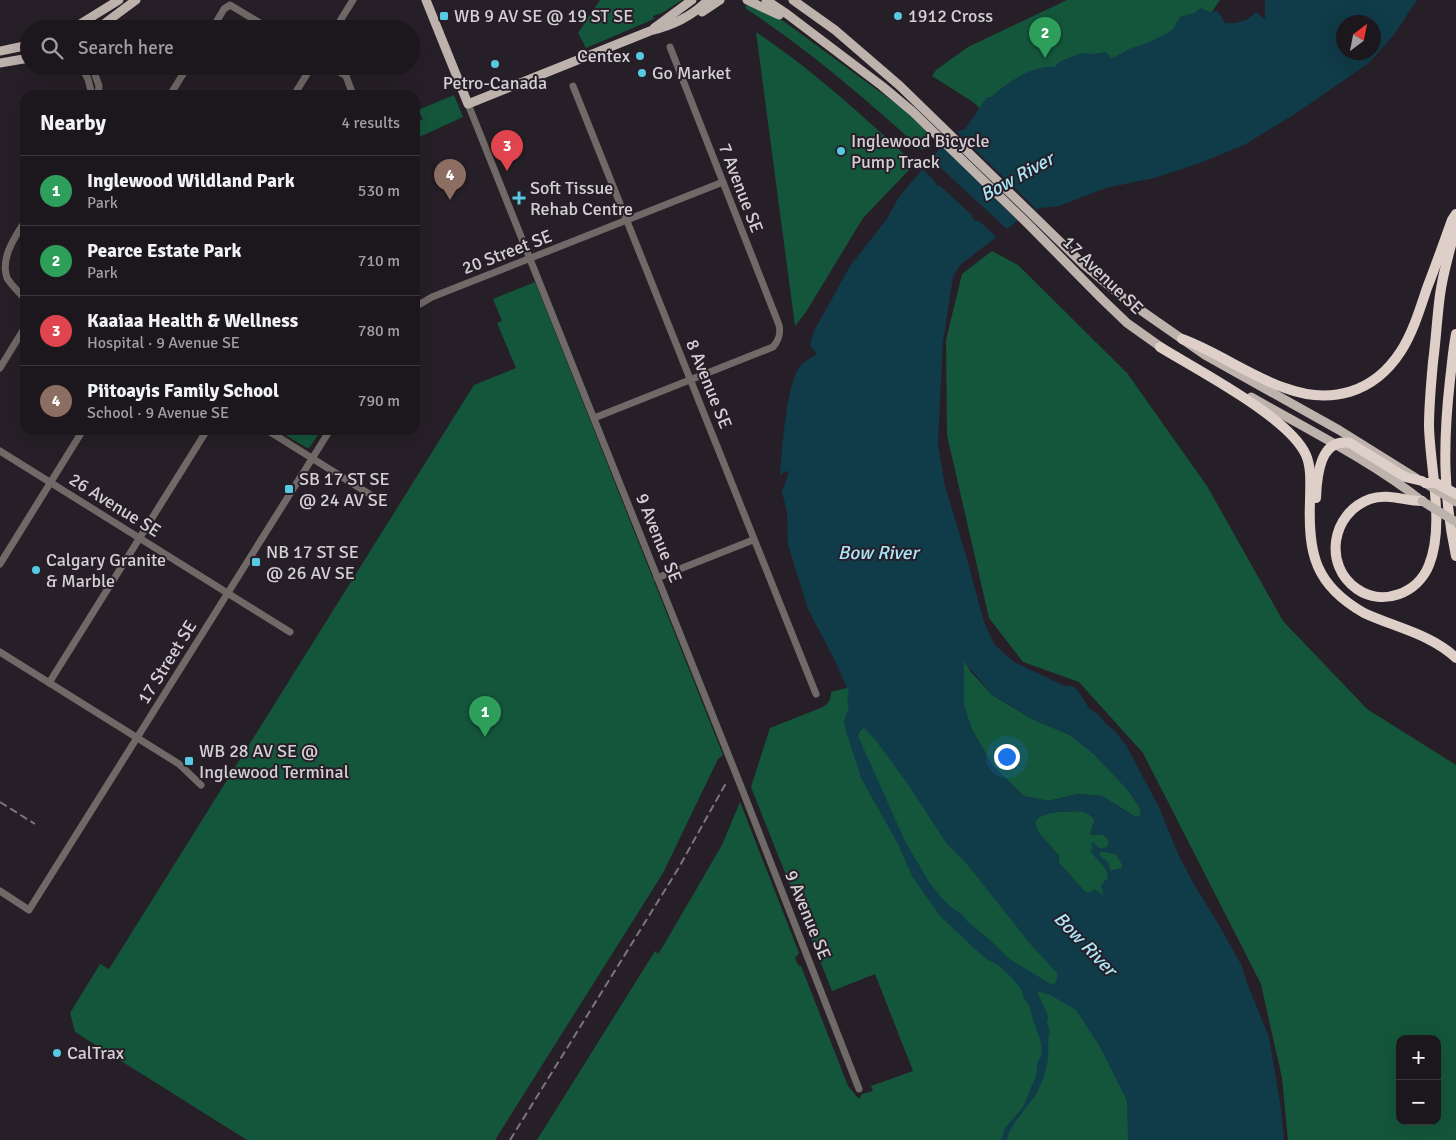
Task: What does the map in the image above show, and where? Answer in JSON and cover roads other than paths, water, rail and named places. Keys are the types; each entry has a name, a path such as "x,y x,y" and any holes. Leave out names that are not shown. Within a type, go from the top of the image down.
{"highway":[{"path":"1182,339 1198,345 1284,388 1306,394 1322,397 1365,386 1385,371 1401,352 1411,333 1452,220 1456,214"},
{"path":"1422,501 1381,497 1365,501 1349,512 1339,528 1335,540 1335,550 1336,559 1344,577 1357,589 1373,596 1382,597 1404,593 1412,588 1426,573 1434,550 1437,530 1429,427 1430,403 1440,294 1456,225"},
{"path":"1456,334 1444,446 1445,480 1450,527 1456,556"},
{"path":"1160,347 1268,414 1296,439 1306,455 1308,464 1310,474 1309,525 1312,547 1317,567 1325,582 1354,608 1379,621 1426,638 1442,646 1456,658"},
{"path":"1312,547 1319,472 1326,451 1333,444 1344,442 1350,444 1405,477 1423,482 1436,482 1456,494"}],"main road":[{"path":"87,20 119,0"},
{"path":"109,20 136,0"},
{"name":"9 Avenue SE","path":"426,0 468,104"},
{"path":"650,31 692,0"},
{"path":"672,25 708,0"},
{"path":"468,104 650,31 689,20 720,0"},
{"path":"747,0 763,6 818,38"},
{"name":"17 Avenue SE","path":"766,0 938,130"},
{"name":"17 Avenue SE","path":"793,0 822,20 863,53 900,86 938,130 1033,222 1100,279 1143,312 1205,355 1322,420 1456,502"},
{"path":"0,51 20,47"},
{"path":"0,63 20,60"},
{"name":"17 Avenue SE","path":"1033,222 1102,300 1127,323 1160,347 1333,444 1407,489 1422,501 1456,522"}],"street":[{"path":"341,20 353,0"},
{"path":"218,20 228,6 234,6 256,20"},
{"name":"7 Avenue SE","path":"670,47 779,325 780,332 779,340 773,347 691,380"},
{"path":"86,75 91,90"},
{"path":"95,75 99,90"},
{"path":"173,90 182,75"},
{"path":"297,90 306,75"},
{"path":"344,75 351,90"},
{"name":"8 Avenue SE","path":"574,86 753,540 816,694"},
{"name":"9 Avenue SE","path":"468,104 860,1089"},
{"name":"20 Street SE","path":"420,304 432,297 723,182"},
{"path":"20,229 4,254 2,262 3,271 7,278 20,292"},
{"path":"0,368 20,336"},
{"path":"594,418 691,380"},
{"path":"0,564 80,435"},
{"path":"49,683 204,435"},
{"path":"275,435 374,497"},
{"name":"17 Street SE","path":"0,891 29,910 327,435"},
{"name":"26 Avenue SE","path":"0,451 290,632"},
{"path":"657,578 753,540"},
{"path":"0,652 179,764 201,785"}],"water":[{"name":"Bow River","path":"1265,0 1417,0 1393,36 1381,50 1381,15 1336,15 1336,60 1372,60 1295,114 1244,145 1200,163 1154,178 1106,188 1059,206 1040,208 1016,222 960,265 953,277 943,342 938,444 945,486 984,622 994,644 1014,662 1065,686 1072,686 1077,689 1089,708 1116,732 1126,745 1158,805 1179,856 1195,886 1242,966 1269,1037 1281,1108 1284,1140 1128,1140 1127,1101 1100,1047 1076,1010 1050,995 1037,991 1048,1016 1047,1024 1050,1031 1047,1067 1033,1099 1011,1128 1007,1140 1001,1140 1005,1128 1023,1107 1037,1073 1037,1064 1042,1053 1040,1039 1029,1005 1021,989 998,965 988,960 976,950 939,915 912,876 898,844 862,780 844,721 849,707 847,701 849,692 808,609 788,545 787,512 782,492 789,472 787,471 780,475 788,401 796,374 801,365 817,354 810,345 814,331 850,266 886,220 899,197 941,147 958,131 965,129 987,97 991,97 1020,76 1037,69 1054,67 1061,61 1081,53 1094,54 1106,52 1113,58 1129,49 1166,34 1173,29 1180,17 1194,13 1201,8 1210,12 1218,11 1225,23 1242,21 1250,18 1256,12 1265,19","holes":["964,661 992,695 1032,719 1070,735 1095,755 1128,790 1140,808 1140,816 1134,816 1102,796 1078,794 1048,801 1024,796 993,766 972,730 964,706","864,728 874,738 907,783 947,844 966,863 1032,946 1058,974 1055,985 1008,958 967,921 962,914 952,908 929,882 904,839 858,736","1082,811 1095,820 1090,833 1092,835 1102,835 1109,841 1108,846 1105,848 1099,848 1093,842 1091,844 1093,848 1090,851 1108,875 1108,879 1105,880 1101,887 1104,896 1095,889 1085,892 1058,862 1059,856 1038,832 1035,822 1050,813","1100,851 1116,854 1122,864 1122,868 1110,871 1108,862 1099,855"]}],"railway":[{"path":"510,1140 678,869 726,783"},
{"path":"0,802 35,824"}],"place":[{"name":"WB 9 AV SE @ 19 ST SE","path":"444,16"},
{"name":"1912 Cross","path":"898,16"},
{"name":"Centex","path":"640,56"},
{"name":"Pearce Estate Park","path":"1045,58"},
{"name":"Petro-Canada","path":"495,64"},
{"name":"Go Market","path":"642,73"},
{"name":"Inglewood Bicycle Pump Track","path":"841,151"},
{"name":"Kaaiaa Health & Wellness","path":"507,171"},
{"name":"Soft Tissue Rehab Centre","path":"519,198"},
{"name":"Piitoayis Family School","path":"450,200"},
{"name":"SB 17 ST SE @ 24 AV SE","path":"289,489"},
{"name":"NB 17 ST SE @ 26 AV SE","path":"256,562"},
{"name":"Calgary Granite & Marble","path":"36,570"},
{"name":"Inglewood Wildland Park","path":"485,737"},
{"name":"WB 28 AV SE @ Inglewood Terminal","path":"189,761"},
{"name":"CalTrax","path":"57,1053"}]}
